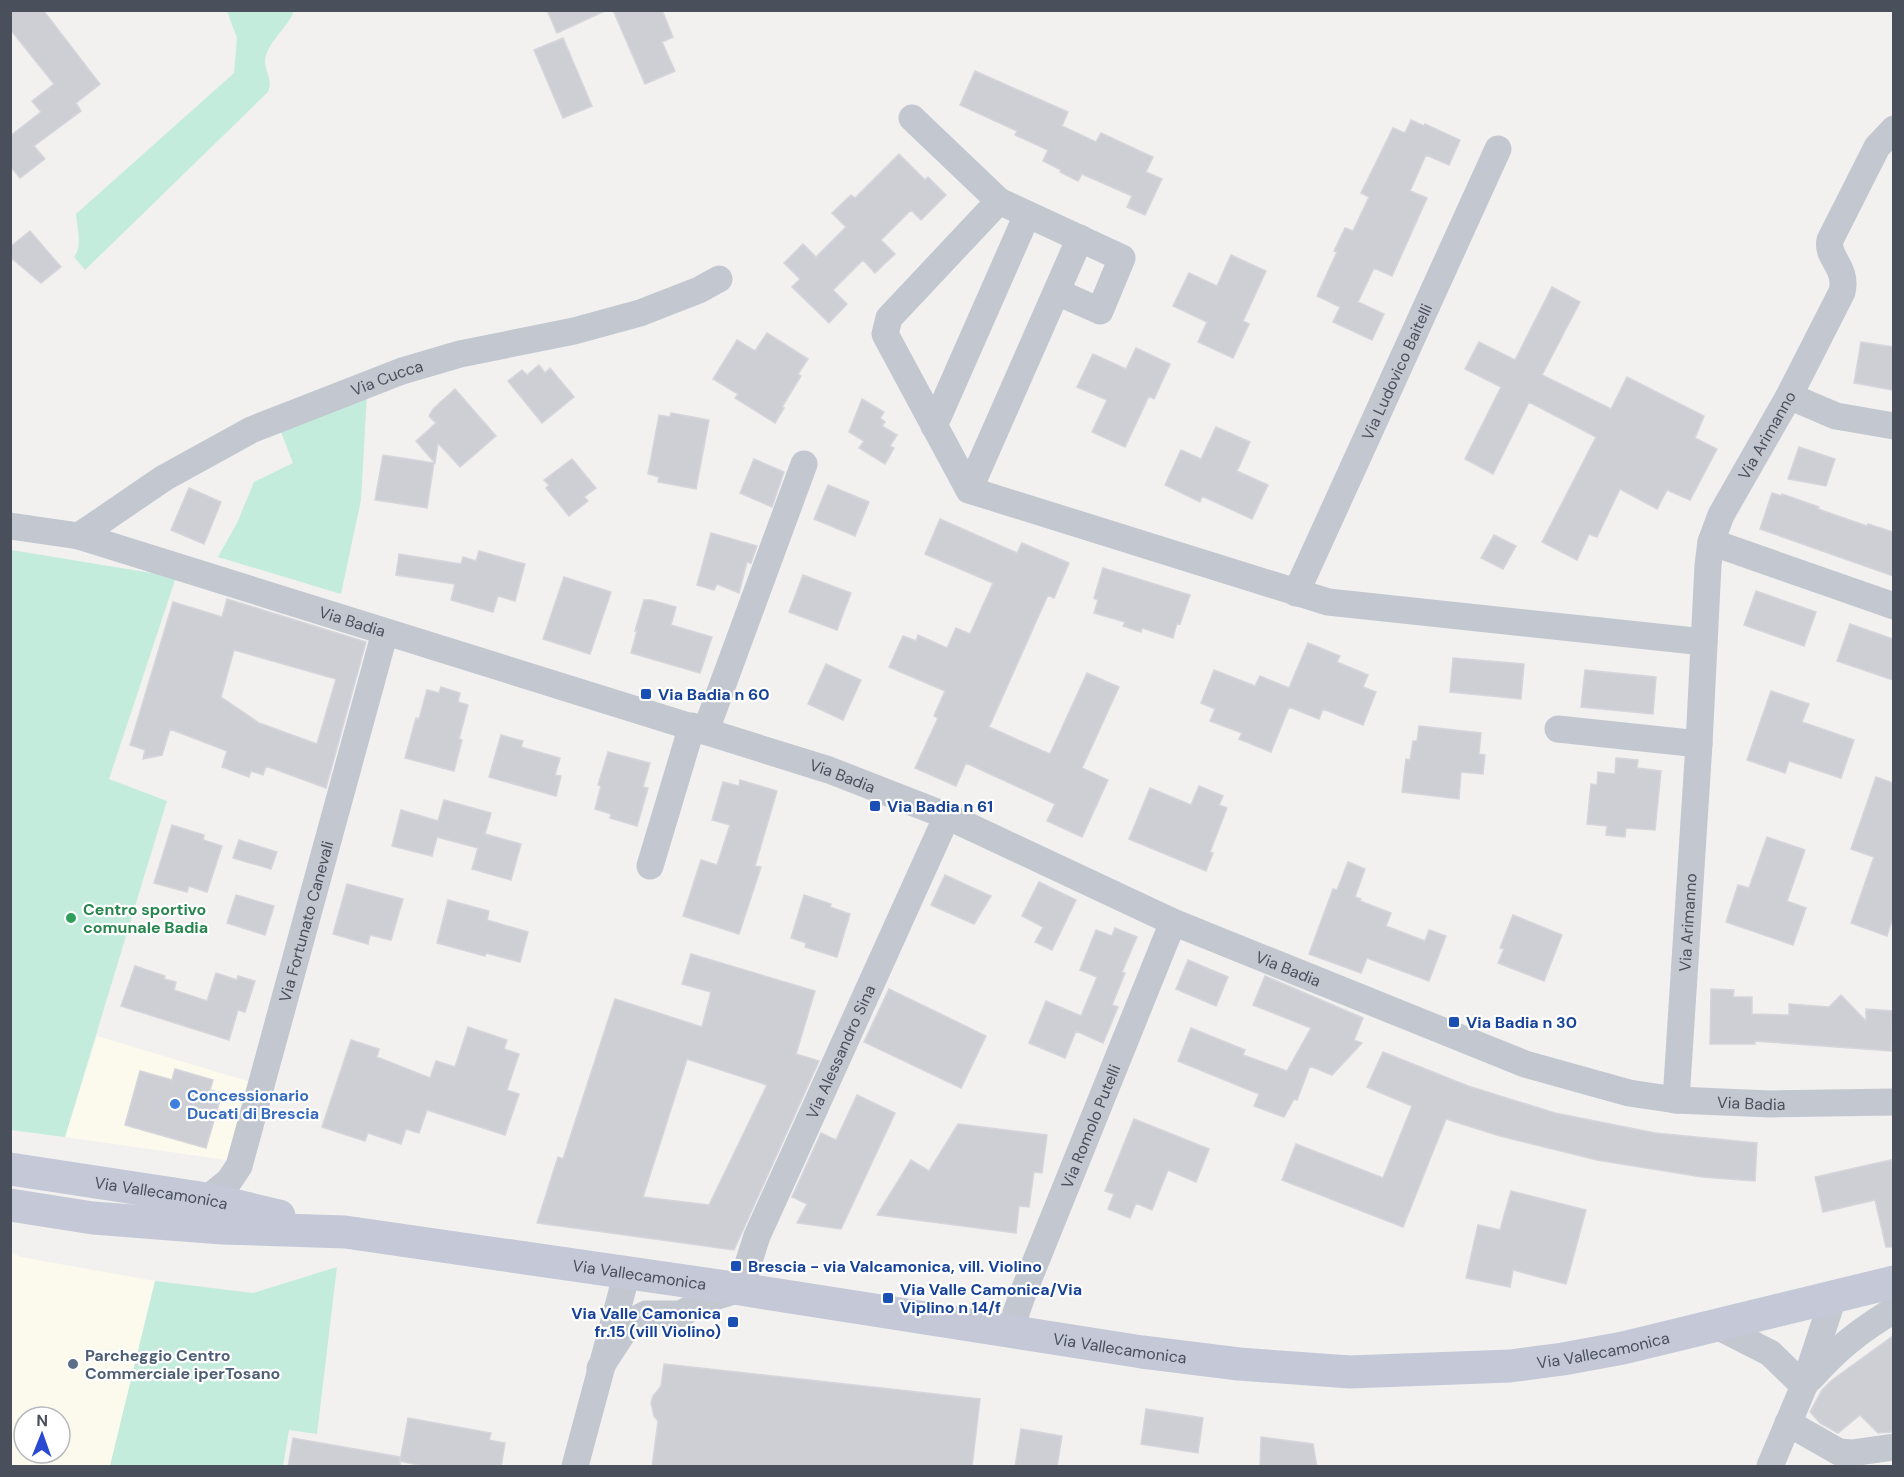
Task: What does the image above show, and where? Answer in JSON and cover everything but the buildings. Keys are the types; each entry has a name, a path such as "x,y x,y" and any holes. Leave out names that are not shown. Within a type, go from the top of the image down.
{"main road":[{"name":"Via Vallecamonica","path":"10,1169 207,1199 345,1232 1239,1364 1350,1372 1510,1366 1623,1348 1893,1282"},
{"name":"Via Vallecamonica","path":"10,1205 93,1218 222,1228 345,1232"}],"street":[{"path":"912,118 999,201 1122,258 1100,311 1057,292"},
{"name":"Via Arimanno","path":"1676,1100 1711,542 1721,515 1789,396 1842,292 1843,276 1830,251 1830,240 1885,138"},
{"name":"Via Ludovico Baitelli","path":"1296,593 1498,150"},
{"path":"999,201 889,318 885,334 969,490 1328,602 1704,642"},
{"path":"934,426 1027,215"},
{"path":"969,490 1080,238"},
{"name":"Via Cucca","path":"79,537 164,478 251,430 402,371 460,354 574,331 640,313 699,290 720,279"},
{"path":"1789,396 1825,412 1893,426"},
{"path":"650,866 699,728 804,464"},
{"name":"Via Badia","path":"10,526 79,537 829,770 947,816 1173,922 1525,1064 1629,1093 1676,1100 1770,1104 1893,1102"},
{"path":"1711,542 1893,606"},
{"name":"Via Fortunato Canevali","path":"207,1199 229,1181 239,1166 385,632"},
{"path":"1558,729 1699,744"},
{"name":"Via Alessandro Sina","path":"740,1289 757,1236 947,816"},
{"name":"Via Romolo Putelli","path":"1014,1332 1016,1313 1023,1293 1173,922"},
{"path":"575,1467 627,1273"},
{"path":"600,1368 630,1322 637,1317 661,1313 680,1314 714,1297 740,1289"},
{"path":"1770,1467 1804,1386 1833,1298"},
{"path":"1804,1386 1834,1352 1860,1331 1893,1310"},
{"path":"1715,1325 1770,1353 1804,1386"},
{"path":"1788,1423 1839,1452 1852,1453 1893,1447"}],"shaded area":[{"path":"97,1036 254,1083 227,1160 65,1137"},
{"name":"Parcheggio Centro Commerciale iperTosano","path":"11,1252 21,1257 155,1281 110,1466 11,1466"}],"green space":[{"path":"227,11 294,11 266,55 265,65 270,82 268,92 85,270 74,257 79,242 76,214 234,73 237,38"},
{"path":"367,393 361,500 341,594 218,557 237,523 254,482 293,463 279,427"},
{"name":"Centro sportivo comunale Badia","path":"11,550 176,577 109,779 167,801 65,1137 11,1130"},
{"path":"337,1267 317,1434 289,1430 283,1466 110,1466 155,1281 253,1293"}],"place":[{"name":"Via Badia n 60","path":"646,694"},
{"name":"Via Badia n 61","path":"875,806"},
{"name":"Centro sportivo comunale Badia","path":"71,918"},
{"name":"Via Badia n 30","path":"1454,1022"},
{"name":"Concessionario Ducati di Brescia","path":"175,1104"},
{"name":"Brescia - via Valcamonica, vill. Violino","path":"736,1266"},
{"name":"Via Valle Camonica/Via Viplino n 14/f","path":"888,1298"},
{"name":"Via Valle Camonica fr.15 (vill Violino)","path":"733,1322"},
{"name":"Parcheggio Centro Commerciale iperTosano","path":"73,1364"}]}
